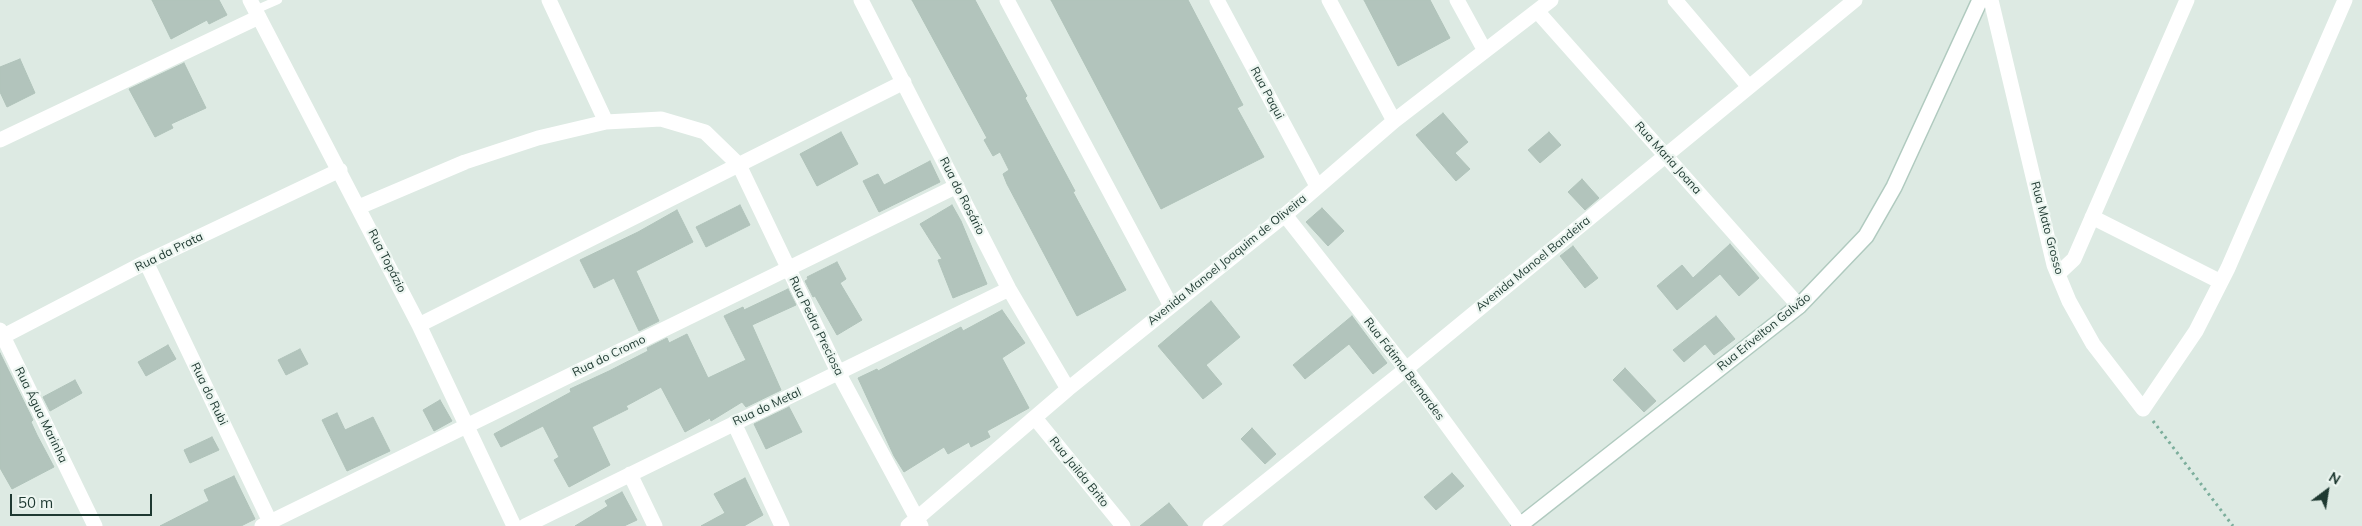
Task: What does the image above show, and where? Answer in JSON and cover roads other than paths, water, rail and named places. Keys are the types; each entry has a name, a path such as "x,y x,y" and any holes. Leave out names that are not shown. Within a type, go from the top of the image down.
{"street":[{"path":"359,207 465,162 538,138 606,122 549,0"},
{"name":"Rua do Rosário","path":"861,0 1009,289 1068,389"},
{"path":"1007,0 1171,306"},
{"name":"Rua Paqui","path":"1217,0 1317,186"},
{"path":"1329,0 1394,121"},
{"path":"1457,0 1484,52"},
{"name":"Avenida Manoel Joaquim de Oliveira","path":"915,524 1068,389 1285,215 1394,121 1551,0"},
{"path":"1675,0 1749,87"},
{"name":"Avenida Manoel Bandeira","path":"1210,526 1406,369 1855,0"},
{"name":"Rua Erivelton Galvão","path":"1520,526 1799,306 1866,236 1894,187 1980,0"},
{"name":"Rua Mato Grosso","path":"1991,0 2058,274 2069,301 2093,344 2143,409 2196,331 2221,282"},
{"path":"2058,274 2074,259 2187,0"},
{"path":"2092,217 2221,282 2346,0"},
{"path":"0,140 255,9"},
{"name":"Rua Topázio","path":"255,9 419,325 468,425 514,526"},
{"name":"Rua Maria Joana","path":"1537,11 1799,306"},
{"path":"419,325 904,82"},
{"name":"Rua Pedra Preciosa","path":"606,122 661,119 705,132 740,165 839,374 915,524"},
{"name":"Rua da Prata","path":"1,335 146,262 340,170"},
{"name":"Rua do Cromo","path":"268,525 957,186"},
{"name":"Rua Fátima Bernardes","path":"1285,215 1406,369 1520,526"},
{"name":"Rua do Rubi","path":"146,262 268,525"},
{"name":"Rua do Metal","path":"525,526 734,423 839,374 1009,289"},
{"name":"Rua Água Marinha","path":"1,335 95,526"},
{"name":"Rua Jailda Brito","path":"1035,418 1123,526"},
{"path":"734,423 782,526"},
{"path":"630,474 655,526"}],"lane":[{"path":"255,9 278,0"}]}
